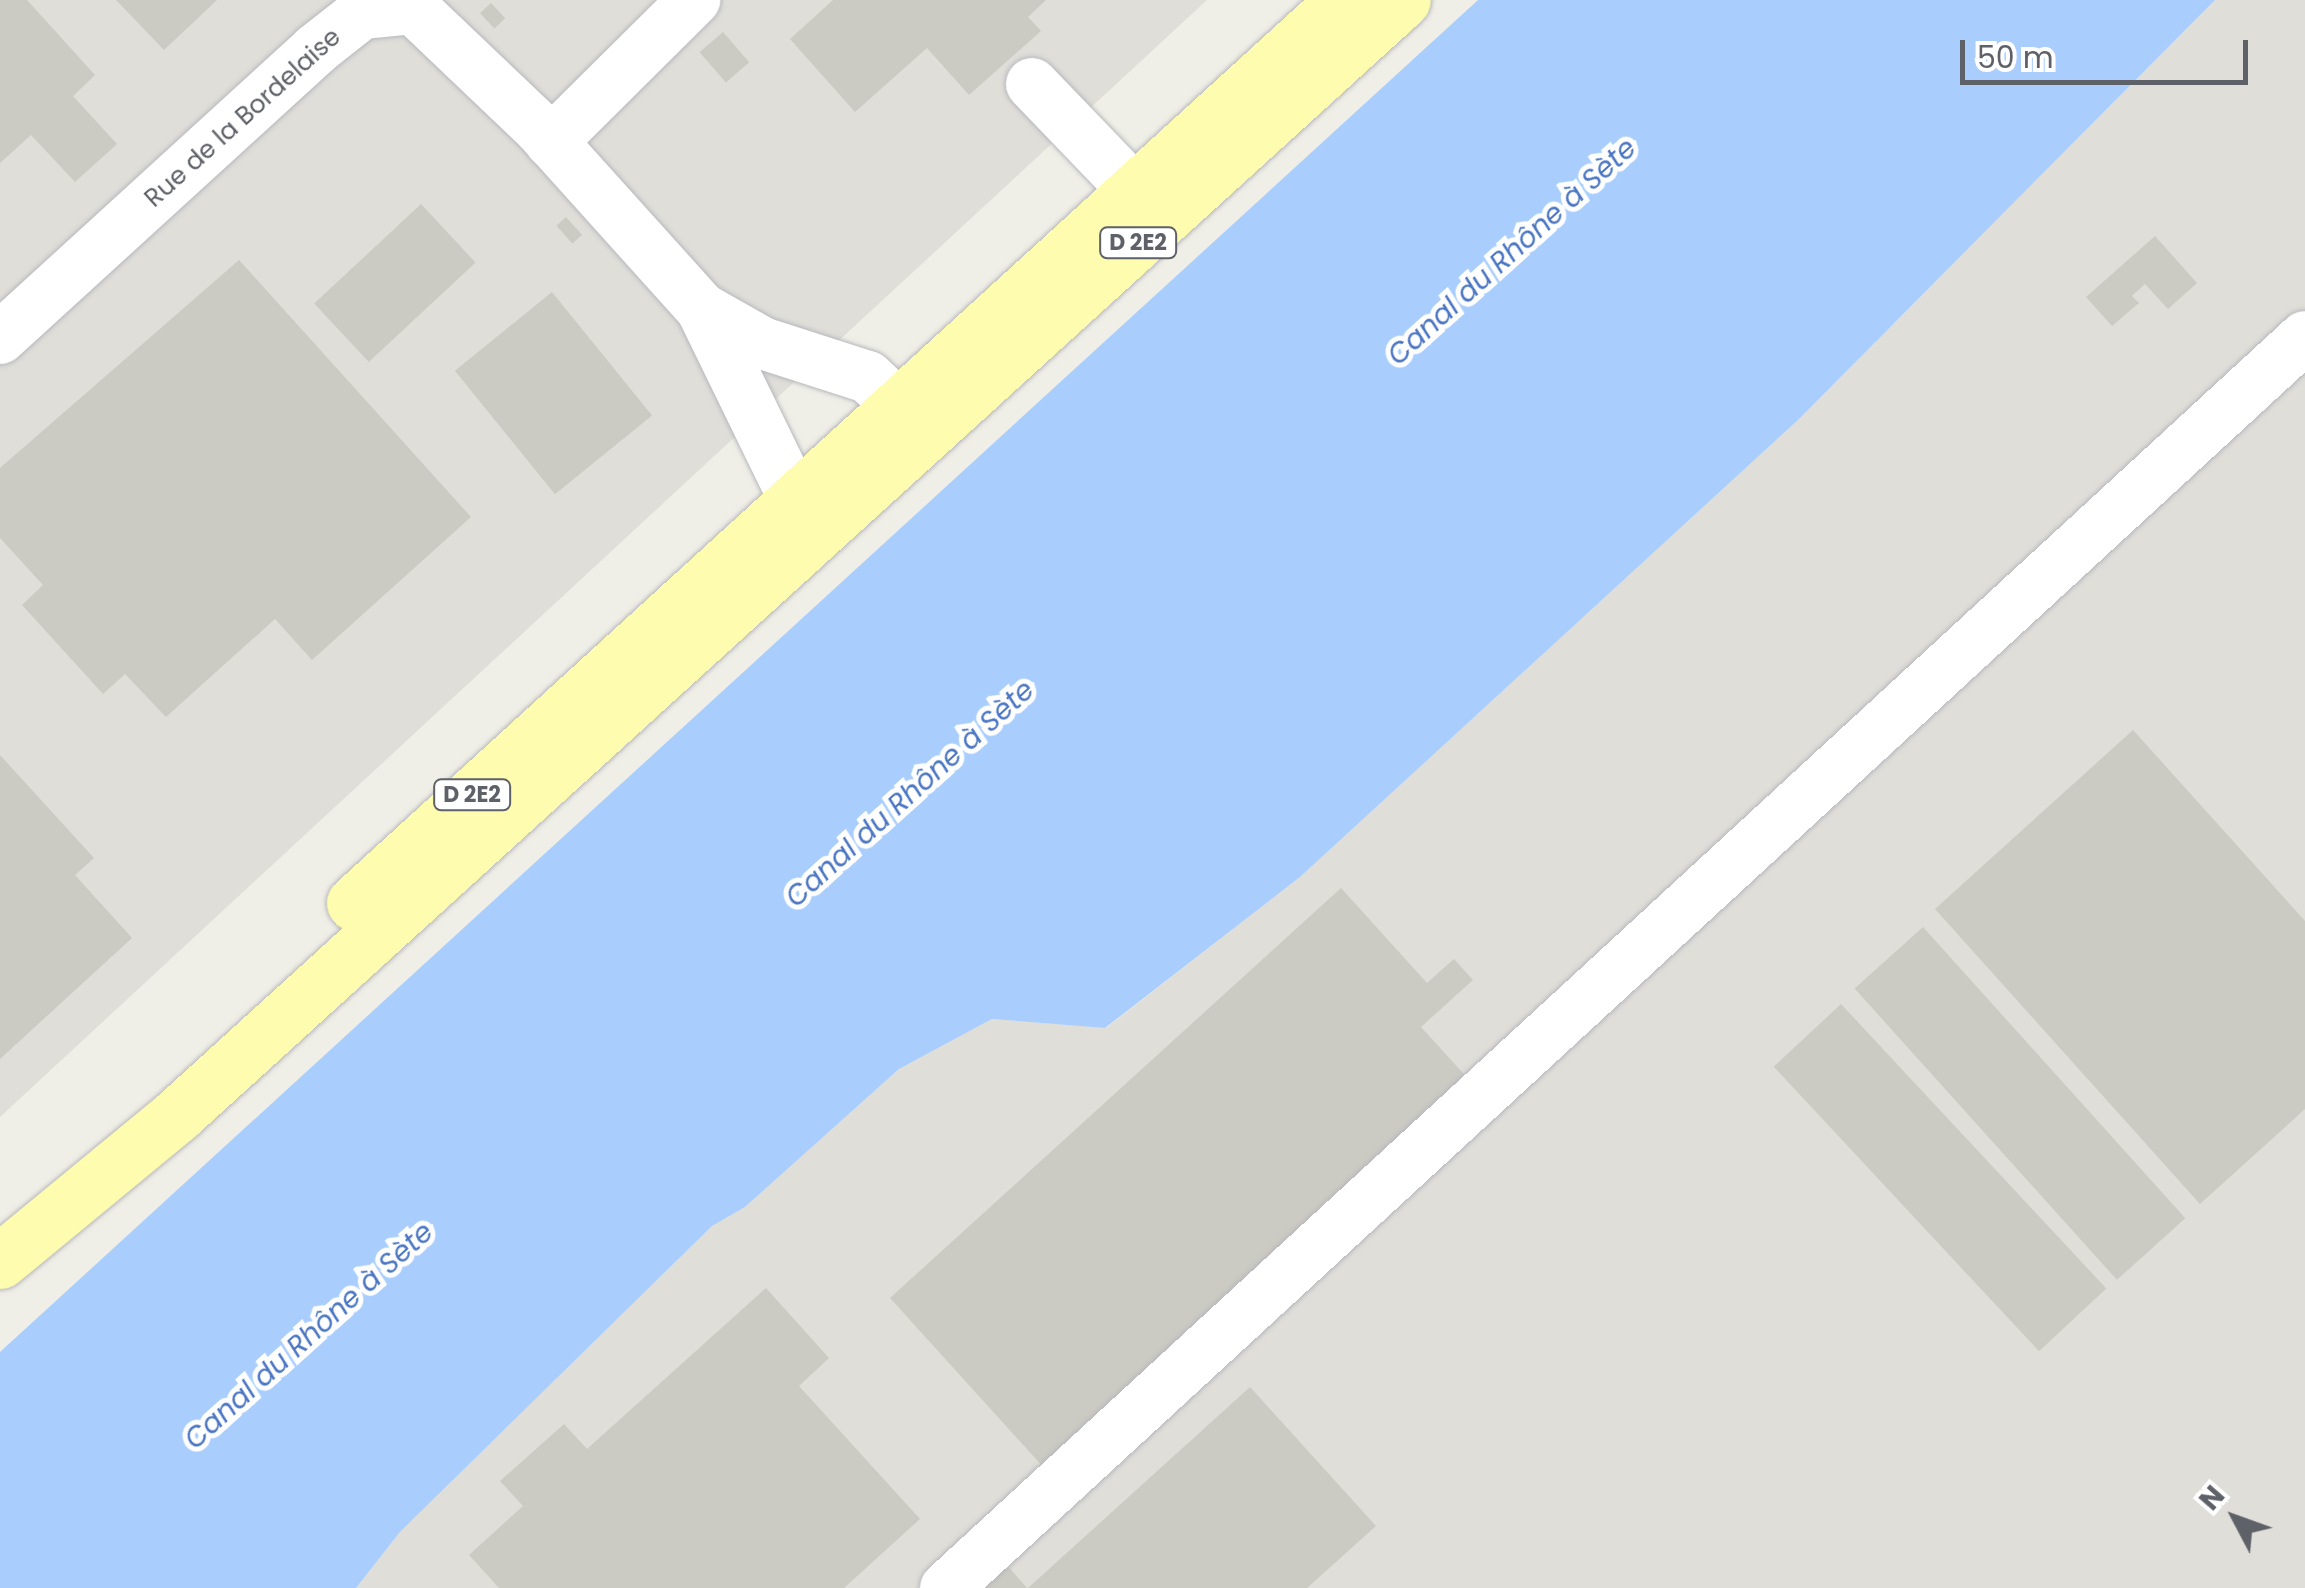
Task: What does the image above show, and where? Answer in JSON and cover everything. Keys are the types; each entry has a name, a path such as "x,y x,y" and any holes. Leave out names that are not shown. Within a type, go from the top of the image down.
{"main road":[{"name":"D 2E2","path":"0,1261 64,1202 192,1101 872,486 1344,0"},
{"name":"D 2E2","path":"64,1202 174,1069 895,402 1403,0"},
{"path":"794,498 872,486 895,402"}],"street":[{"path":"551,142 694,0"},
{"name":"Rue de la Bordelaise","path":"0,338 315,50 362,13 415,4 551,142 702,309"},
{"path":"1032,84 1149,204"},
{"path":"702,309 762,343 868,377 895,402"},
{"path":"702,309 794,498"},
{"path":"946,1588 2301,340"}],"shaded area":[{"path":"0,0 1207,0 0,1117"},
{"path":"2215,0 2305,0 2305,1588 356,1588 400,1532 712,1226 745,1207 899,1069 992,1019 1106,1028 1300,877 1798,420"}],"water":[{"name":"Canal du Rhône à Sète","path":"1478,0 2215,0 1798,420 1300,877 1105,1028 992,1019 899,1069 745,1207 712,1226 400,1532 356,1588 0,1588 0,1352"}],"building":[{"path":"0,0 27,0 95,75 73,96 117,144 75,182 31,135 0,163"},
{"path":"116,0 217,0 164,50"},
{"path":"833,0 1046,0 1028,17 1041,31 969,95 927,48 855,112 790,39"},
{"path":"491,3 505,18 494,29 480,13"},
{"path":"723,32 749,62 726,83 700,52"},
{"path":"421,204 476,263 369,362 314,304"},
{"path":"566,217 582,235 572,244 556,226"},
{"path":"2155,236 2197,283 2168,309 2145,284 2132,296 2139,303 2112,326 2086,297"},
{"path":"239,260 471,517 312,660 275,619 166,717 125,674 103,694 22,605 43,585 0,538 0,468"},
{"path":"552,292 652,416 555,494 455,371"},
{"path":"2133,730 2305,921 2305,1109 2200,1204 1935,909"},
{"path":"0,755 94,858 75,875 132,938 0,1059"},
{"path":"1341,888 1427,983 1454,959 1473,980 1421,1027 1472,1083 1046,1470 890,1298"},
{"path":"1923,927 2185,1218 2117,1280 1855,989"},
{"path":"1841,1004 2106,1288 2039,1351 1774,1067"},
{"path":"766,1288 829,1358 799,1386 920,1519 844,1588 499,1588 469,1555 523,1506 500,1481 564,1424 587,1449"},
{"path":"1250,1387 1376,1526 1307,1588 1028,1588"},
{"path":"1006,1564 1027,1588 979,1588"}]}
